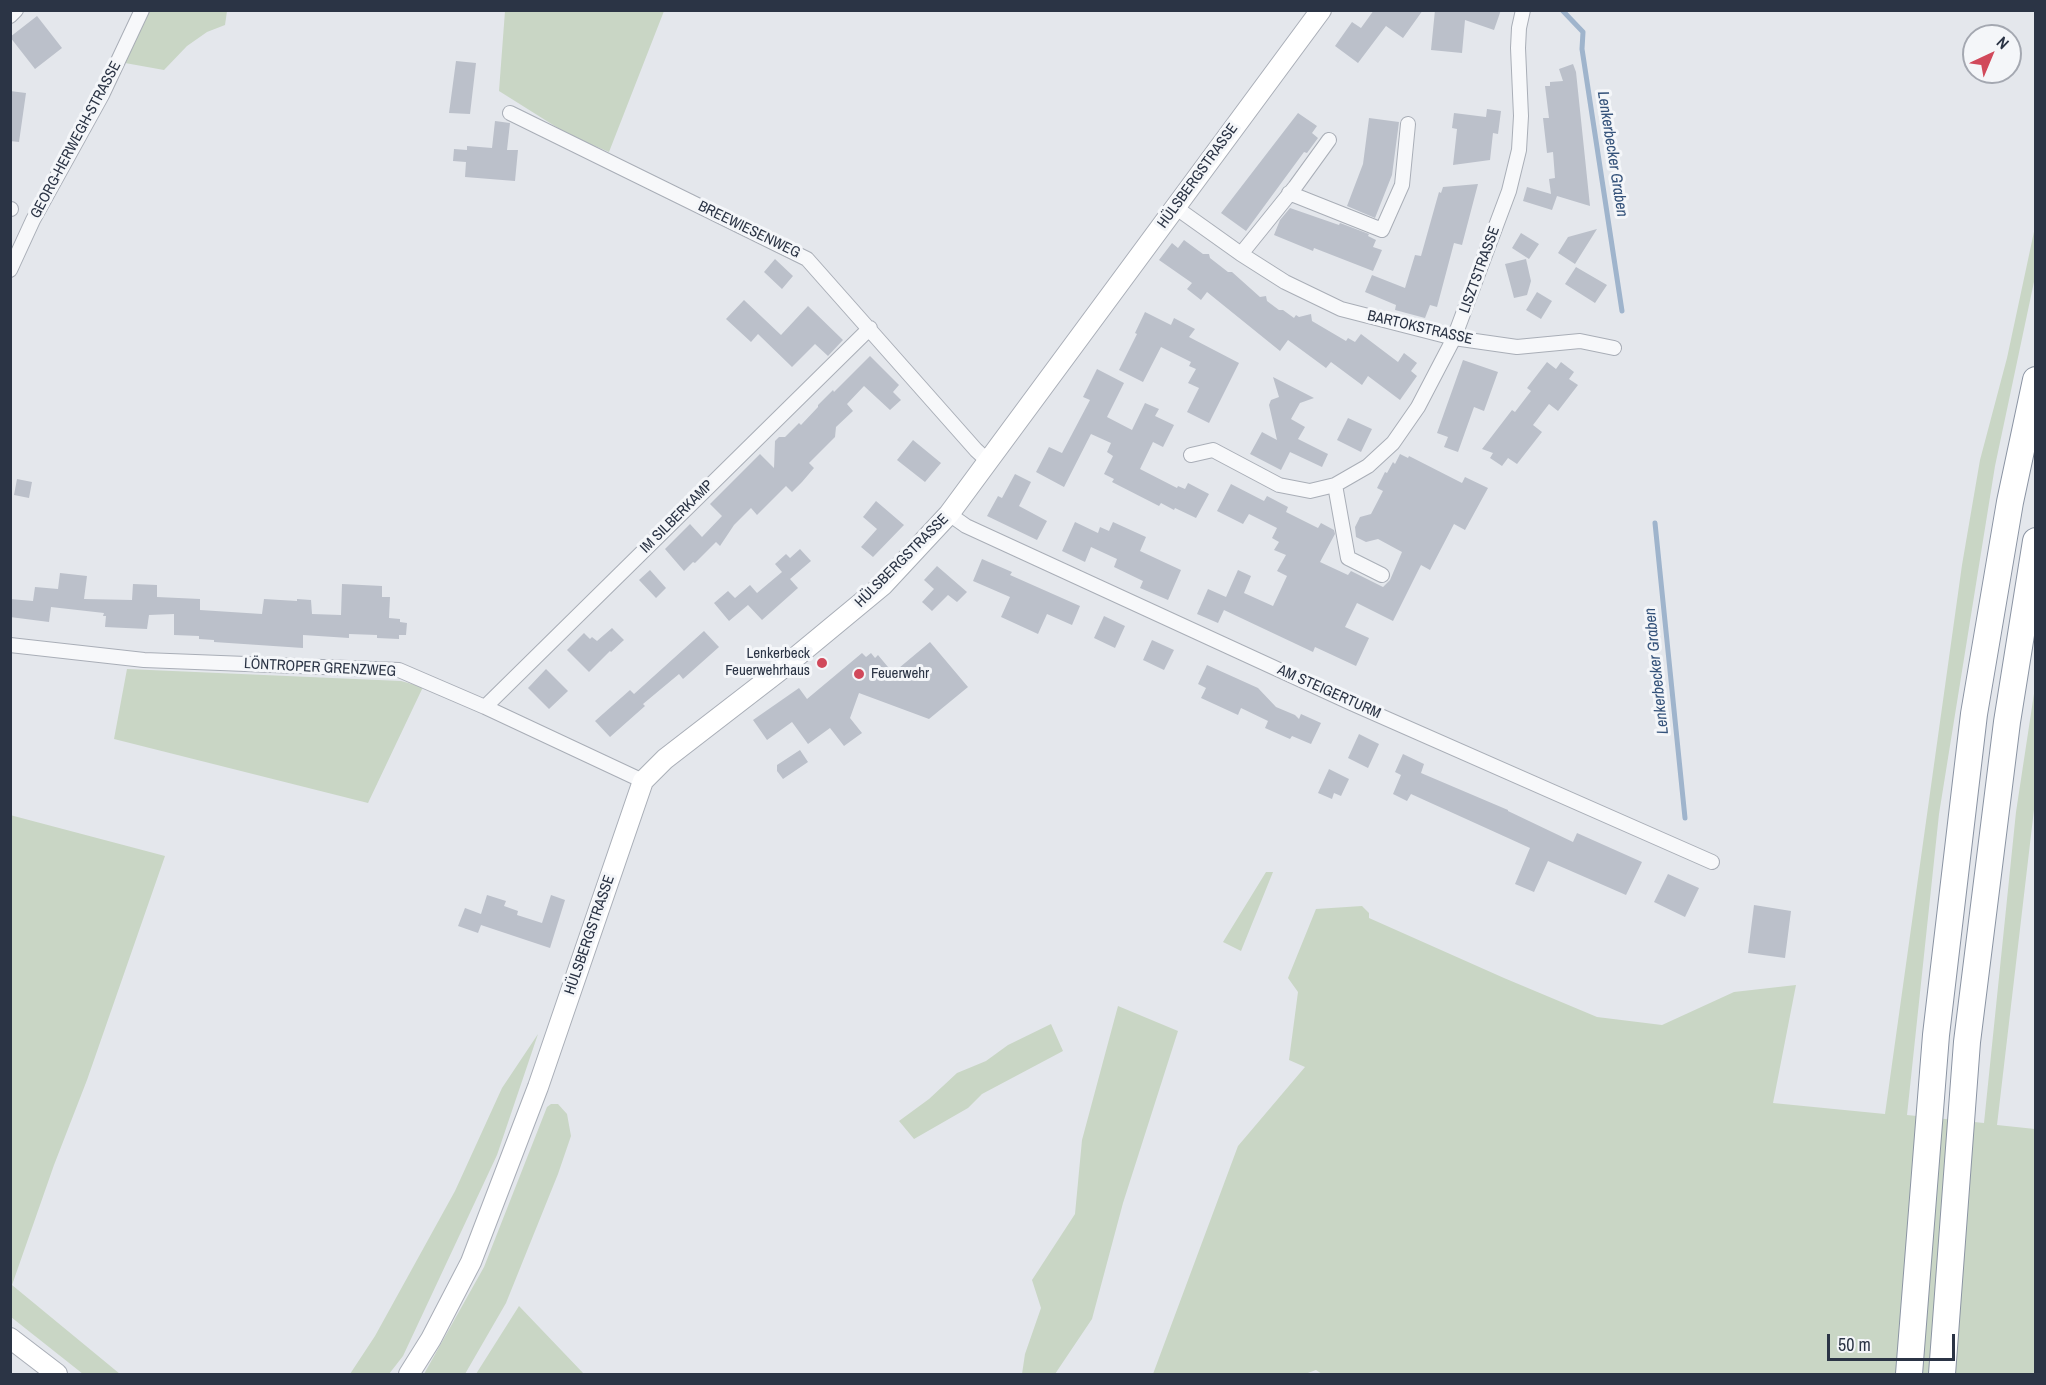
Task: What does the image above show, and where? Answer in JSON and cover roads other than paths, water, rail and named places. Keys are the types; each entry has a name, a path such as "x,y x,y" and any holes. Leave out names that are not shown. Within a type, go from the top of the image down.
{"highway":[{"path":"1909,1374 1936,1035 1974,714 2010,502 2036,380"},
{"path":"1942,1374 1967,1042 2007,722 2036,541"}],"street":[{"path":"10,16 16,10"},
{"name":"GEORG-HERWEGH-STRASSE","path":"10,270 33,220 102,95 142,10"},
{"name":"HÜLSBERGSTRASSE","path":"409,1374 431,1340 471,1262 538,1087 643,781 665,759 779,671 883,585 949,514 1321,10"},
{"name":"LISZTSTRASSE","path":"1191,456 1213,450 1279,485 1310,491 1335,485 1368,466 1393,443 1418,407 1454,338 1509,191 1520,150 1518,48 1523,10"},
{"name":"BREEWIESENWEG","path":"510,112 807,259 989,462"},
{"path":"1289,193 1382,230 1402,185 1408,124"},
{"path":"1241,254 1329,140"},
{"name":"BARTOKSTRASSE","path":"1176,207 1241,254 1285,282 1341,309 1454,338 1517,347 1580,341 1614,348"},
{"name":"IM SILBERKAMP","path":"485,707 870,328"},
{"path":"1335,485 1348,558 1382,575"},
{"name":"AM STEIGERTURM","path":"949,514 966,526 1351,703 1712,862"},
{"name":"LÖNTROPER GRENZWEG","path":"10,645 144,660 399,669 643,781"},
{"path":"10,1338 57,1374"}],"waterway":[{"name":"Lenkerbecker Graben","path":"1562,10 1583,32 1582,49 1622,311"},
{"name":"Lenkerbecker Graben","path":"1655,523 1685,818"}],"place":[{"name":"Lenkerbeck Feuerwehrhaus","path":"822,663"},
{"name":"Feuerwehr","path":"859,674"}]}
